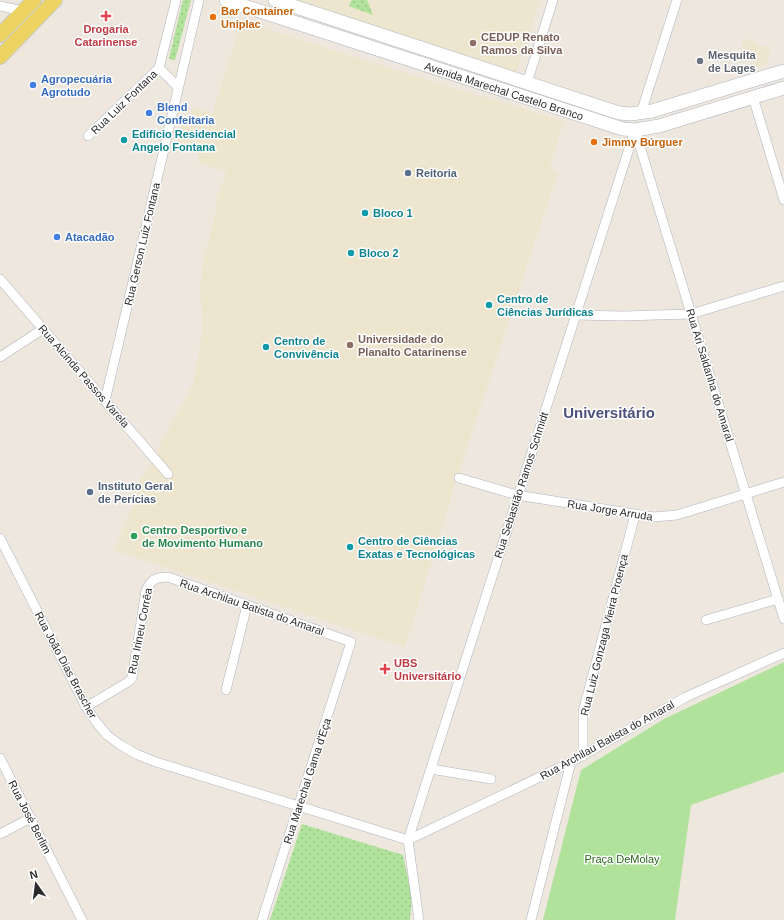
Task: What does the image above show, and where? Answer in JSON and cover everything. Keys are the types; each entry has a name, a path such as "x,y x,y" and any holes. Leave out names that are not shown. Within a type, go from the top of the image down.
{"main road":[{"path":"0,35 34,0"},
{"path":"0,57 55,0"},
{"name":"Avenida Marechal Castelo Branco","path":"226,0 612,127 635,130 659,126 784,88"},
{"name":"Avenida Marechal Castelo Branco","path":"282,1 619,113 641,113 677,104 784,71"},
{"path":"635,130 677,104"}],"street":[{"path":"176,0 159,68 178,87"},
{"name":"Rua Gerson Luiz Fontana","path":"105,401 199,0"},
{"path":"527,83 553,0"},
{"path":"641,113 677,0"},
{"path":"0,6 23,11"},
{"name":"Rua Luiz Fontana","path":"88,136 159,68"},
{"path":"753,97 784,200"},
{"name":"Rua Ari Saldanha do Amaral","path":"635,130 784,619"},
{"name":"Rua Sebastião Ramos Schmidt","path":"408,840 517,495 635,130"},
{"name":"Rua Alcinda Passos Varela","path":"0,279 168,474"},
{"path":"575,315 623,316 691,314 784,286"},
{"path":"0,357 43,329"},
{"name":"Rua Jorge Arruda","path":"459,478 517,495 654,518 677,515 784,482"},
{"name":"Rua Luiz Gonzaga Vieira Proença","path":"583,756 583,712 635,515"},
{"name":"Rua João Dias Brascher","path":"0,538 86,707 107,735 136,754 156,762 408,840"},
{"name":"Rua Archilau Batista do Amaral","path":"152,580 159,577 168,577 351,642"},
{"name":"Rua Irineu Corrêa","path":"86,707 128,682 132,678 146,591 152,580"},
{"path":"706,620 778,599"},
{"path":"226,690 247,605"},
{"name":"Rua Marechal Gama d'Eça","path":"262,920 351,642"},
{"name":"Rua Archilau Batista do Amaral","path":"408,840 583,756 686,697 784,652"},
{"name":"Rua José Berlim","path":"0,758 84,919"},
{"path":"531,920 571,762"},
{"path":"431,769 491,779"},
{"path":"0,834 31,818"},
{"path":"408,840 419,909 419,920"}],"shaded area":[{"name":"CEDUP Renato Ramos da Silva","path":"291,0 540,0 516,74"},
{"name":"Universidade do Planalto Catarinense","path":"242,21 436,83 564,121 549,169 558,172 462,462 405,647 114,550 133,506 126,500 148,469 193,383 203,329 200,290 203,260 216,212 216,200 227,172 197,162 200,150 178,143 181,124 188,125 193,107 212,114"},
{"path":"743,39 757,41 756,45 770,47 767,64 752,69 753,61 740,59"}],"green space":[{"path":"183,0 191,0 175,60 172,60 169,58"},
{"path":"352,0 367,0 373,15 349,6"},
{"name":"Praça DeMolay","path":"784,662 784,772 691,805 675,920 543,920 581,770 664,719"},
{"path":"302,824 403,855 412,898 410,920 270,920"}],"place":[{"name":"Drogaria Catarinense","path":"106,16"},
{"name":"Bar Container Uniplac","path":"213,17"},
{"name":"CEDUP Renato Ramos da Silva","path":"473,43"},
{"name":"Mesquita de Lages","path":"700,61"},
{"name":"Agropecuária Agrotudo","path":"33,85"},
{"name":"Blend Confeitaria","path":"149,113"},
{"name":"Edifício Residencial Angelo Fontana","path":"124,140"},
{"name":"Jimmy Búrguer","path":"594,142"},
{"name":"Reitoria","path":"408,173"},
{"name":"Bloco 1","path":"365,213"},
{"name":"Atacadão","path":"57,237"},
{"name":"Bloco 2","path":"351,253"},
{"name":"Centro de Ciências Jurídicas","path":"489,305"},
{"name":"Universidade do Planalto Catarinense","path":"350,345"},
{"name":"Centro de Convivência","path":"266,347"},
{"name":"Instituto Geral de Perícias","path":"90,492"},
{"name":"Centro Desportivo e de Movimento Humano","path":"134,536"},
{"name":"Centro de Ciências Exatas e Tecnológicas","path":"350,547"},
{"name":"UBS Universitário","path":"385,669"}],"district":[{"name":"Universitário","path":"609,413"}]}
